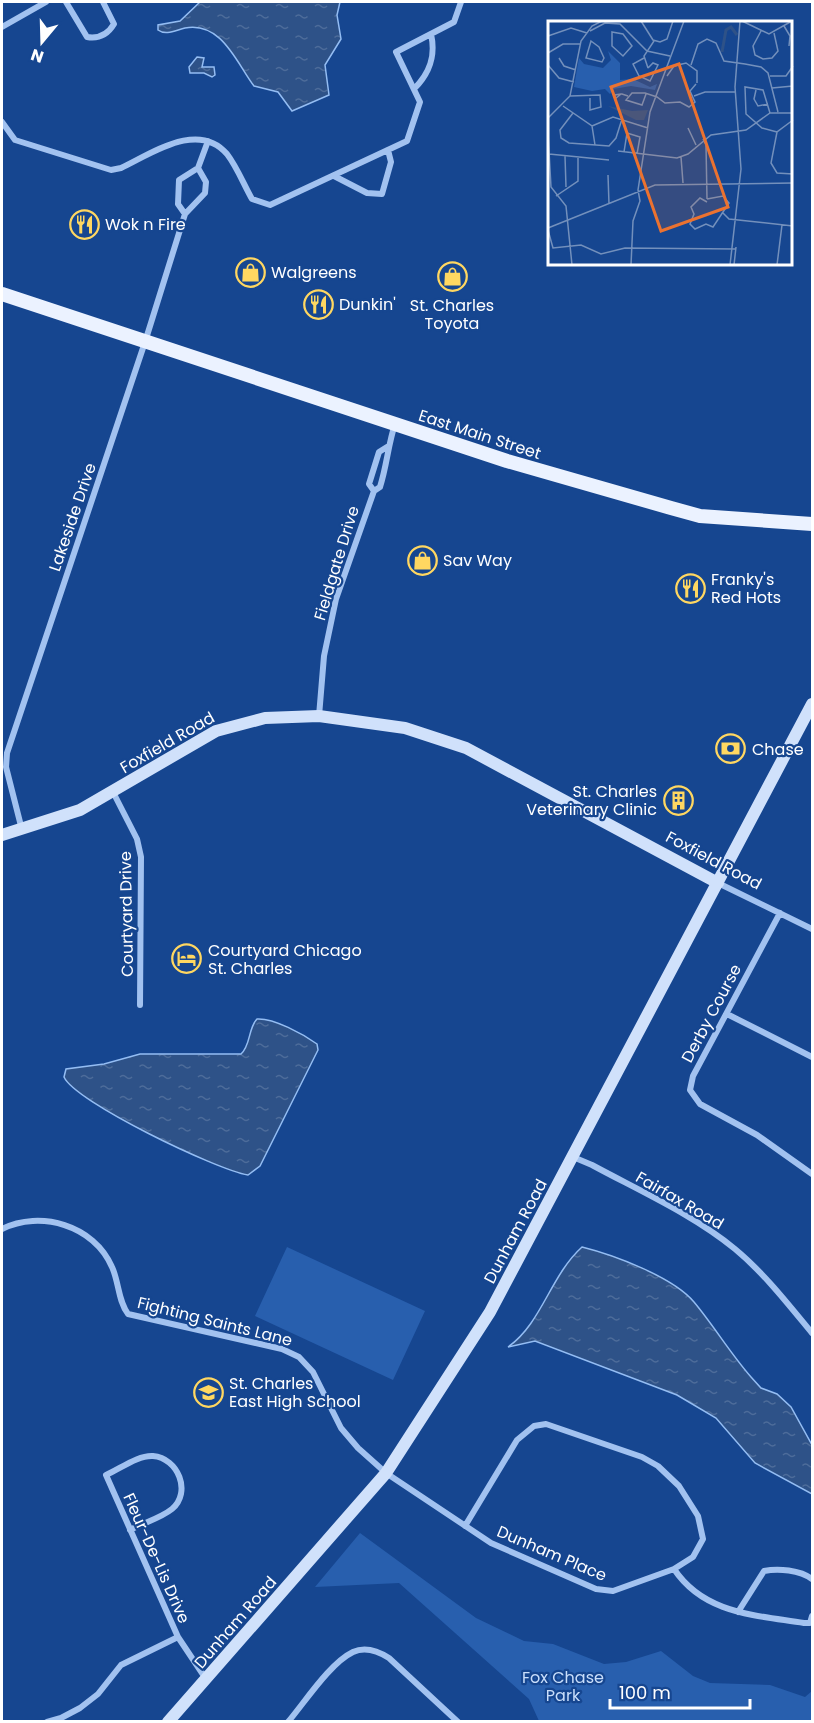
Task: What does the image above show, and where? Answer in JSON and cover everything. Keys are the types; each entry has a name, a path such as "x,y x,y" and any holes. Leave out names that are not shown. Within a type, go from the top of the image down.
{"main road":[{"name":"East Main Street","path":"2,294 507,461 700,516 813,524"},
{"name":"East Main Street","path":"2,303 145,342"}],"street":[{"path":"2,27 46,2"},
{"path":"66,2 87,37 96,38 110,31 114,24 103,2"},
{"path":"2,122 15,140 111,170 121,168 183,139 208,141 226,154 252,199 270,205 407,141 420,102 396,52 454,22 460,2"},
{"path":"414,89 423,80 433,58 430,34"},
{"name":"Lakeside Drive","path":"184,214 178,204 179,180 198,168 208,141"},
{"path":"334,176 367,193 382,194 391,162 388,150"},
{"name":"Lakeside Drive","path":"22,830 6,767 7,753 145,342 184,214 205,193 206,182 198,168"},
{"name":"Fieldgate Drive","path":"374,491 369,484 380,452 387,447 395,424"},
{"name":"Fieldgate Drive","path":"319,716 324,656 336,599 374,491 380,487 390,455 387,447"},
{"name":"Dunham Road","path":"168,1722 386,1473 490,1312 813,704"},
{"name":"Foxfield Road","path":"2,835 81,810 216,731 265,718 319,716 405,728 466,748 718,883 813,929"},
{"name":"Courtyard Drive","path":"113,792 137,839 141,857 140,1005"},
{"name":"Derby Course","path":"780,913 693,1076 690,1090 694,1098 757,1136 813,1174"},
{"path":"727,1014 813,1057"},
{"name":"Fairfax Road","path":"573,1157 592,1165 712,1232 735,1249 765,1278 813,1333"},
{"name":"Fighting Saints Lane","path":"2,1229 33,1220 56,1222 76,1229 97,1244 112,1265 123,1307 128,1314 282,1349 299,1357 313,1371 322,1386 341,1428 358,1448 386,1473"},
{"name":"Dunham Place","path":"386,1473 465,1526 491,1543 596,1589 622,1590 674,1569 693,1557 703,1539 698,1516 679,1486 658,1466 642,1457 558,1426 534,1426 523,1434 465,1526"},
{"name":"Fleur-De-Lis Drive","path":"130,1530 174,1507 181,1490 178,1473 168,1461 150,1456 106,1475 130,1530 178,1637 206,1680"},
{"path":"674,1569 693,1592 738,1612 804,1623 810,1623 813,1616"},
{"path":"738,1612 764,1571 771,1569 801,1573 813,1579"},
{"path":"47,1722 80,1708 98,1694 121,1665 178,1637"},
{"path":"288,1722 340,1661 355,1651 367,1650 376,1650 389,1658 458,1722"}],"green space":[{"path":"287,1247 425,1311 393,1380 255,1316"},
{"name":"Fox Chase Park","path":"360,1533 476,1618 524,1641 553,1644 604,1664 626,1662 661,1651 693,1676 710,1683 770,1685 805,1697 812,1691 812,1721 539,1721 529,1699 399,1583 315,1587"}],"water":[{"path":"200,2 340,2 337,15 341,39 325,65 329,95 292,111 278,92 254,86 219,37 198,28 185,28 168,33 158,30 158,25 180,21"},
{"path":"197,57 204,58 202,67 214,67 215,75 212,77 204,73 190,73 189,67"},
{"path":"257,1019 272,1021 296,1031 317,1044 318,1050 260,1166 248,1175 208,1161 148,1134 93,1102 74,1088 64,1077 66,1069 104,1064 140,1054 241,1054"},
{"path":"582,1247 642,1268 672,1284 694,1302 736,1359 761,1388 777,1394 791,1407 812,1445 812,1494 755,1463 716,1418 677,1395 535,1341 508,1347 529,1325 562,1271"}],"place":[{"name":"Wok n Fire","path":"84,224"},
{"name":"Walgreens","path":"250,272"},
{"name":"St. Charles Toyota","path":"452,277"},
{"name":"Dunkin'","path":"318,304"},
{"name":"Sav Way","path":"422,560"},
{"name":"Franky's Red Hots","path":"690,588"},
{"name":"Chase","path":"731,749"},
{"name":"St. Charles Veterinary Clinic","path":"678,800"},
{"name":"Courtyard Chicago St. Charles","path":"187,959"},
{"name":"St. Charles East High School","path":"208,1392"}]}
